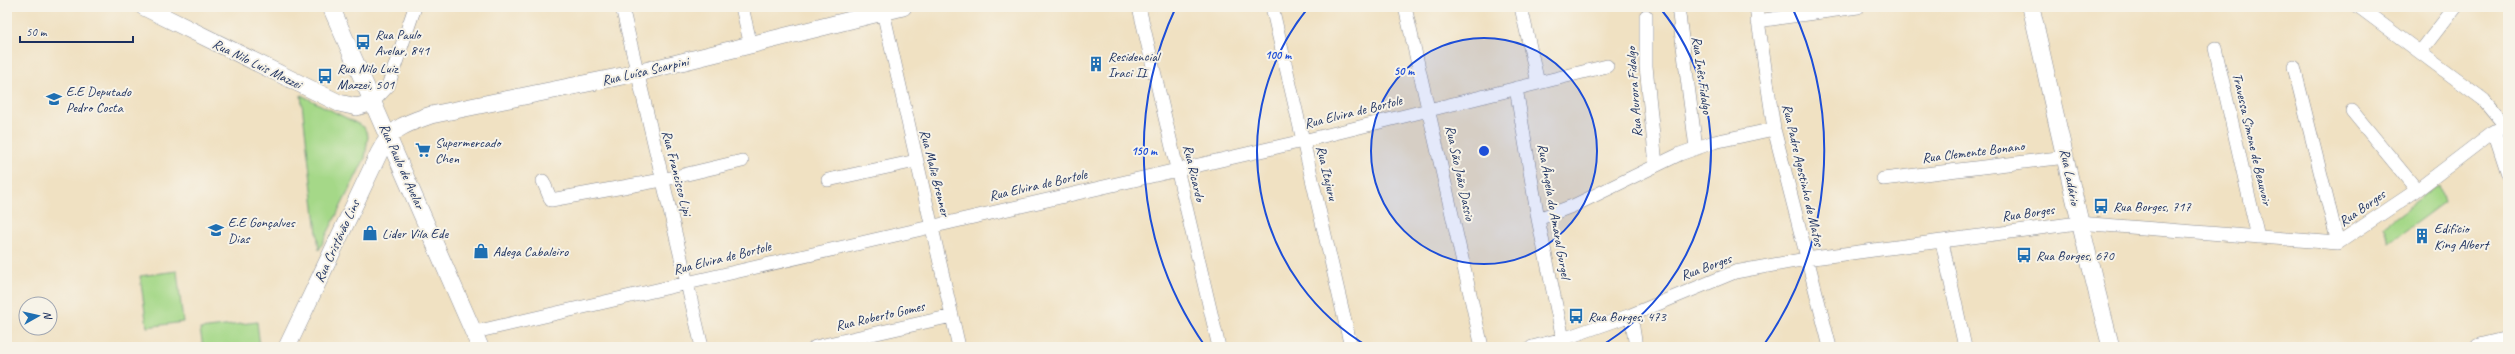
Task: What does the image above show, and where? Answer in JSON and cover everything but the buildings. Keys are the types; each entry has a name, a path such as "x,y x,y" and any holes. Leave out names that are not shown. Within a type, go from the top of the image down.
{"street":[{"name":"Rua Nilo Luis Mazzei","path":"144,7 339,104 357,107 373,102"},
{"name":"Rua Paulo de Avelar","path":"332,7 477,340"},
{"path":"373,102 388,86 415,7"},
{"name":"Rua Francisco Lipi","path":"622,7 702,347"},
{"path":"742,7 751,46"},
{"name":"Rua Ricardo","path":"1139,7 1219,347"},
{"name":"Rua Itajuru","path":"1272,7 1351,347"},
{"name":"Rua São João Dassio","path":"1405,7 1430,110 1482,347"},
{"path":"1521,7 1538,83"},
{"name":"Rua Inês Fidalgo","path":"1678,7 1696,148"},
{"name":"Rua Padre Agostinho de Matos","path":"1756,7 1774,128 1806,259 1830,347"},
{"path":"1757,21 1858,7"},
{"name":"Rua Ladário","path":"2032,7 2066,157 2078,223 2110,347"},
{"path":"2359,7 2421,51 2484,100 2503,128 2508,174"},
{"path":"2421,51 2455,7"},
{"name":"Rua Luísa Scarpini","path":"388,135 408,123 431,115 637,73 751,46 892,8"},
{"name":"Rua Malie Brenner","path":"892,8 916,161 959,347"},
{"name":"Rua Aurora Fidalgo","path":"1646,16 1646,66 1656,165"},
{"name":"Travessa Simone de Beauvoir","path":"2215,48 2258,237"},
{"name":"Rua Elvira de Bortole","path":"477,340 687,283 1303,141 1607,66"},
{"path":"2294,67 2338,243"},
{"name":"Rua Ângela do Amaral Gurgel","path":"1516,88 1538,219 1563,339"},
{"path":"2352,111 2417,190"},
{"path":"1538,219 1576,205 1656,165 1696,148 1774,128"},
{"name":"Rua Borges","path":"1532,347 1563,339 1631,315 1735,272 1806,259 2078,223 2338,243 2417,190 2503,128"},
{"name":"Rua Cristóvão Lins","path":"287,347 388,135"},
{"name":"Rua Clemente Bonano","path":"1883,179 2066,157"},
{"path":"543,181 551,200 662,180 742,161"},
{"path":"828,180 916,161"},
{"path":"1942,242 1965,347"},
{"path":"1631,315 1636,347"},
{"name":"Rua Roberto Gomes","path":"815,347 952,316"},
{"path":"2479,347 2508,340"}],"green space":[{"path":"301,95 364,127 368,136 365,158 319,250"},
{"path":"2439,185 2444,202 2390,242 2384,226"},
{"path":"177,271 183,322 147,327 140,276"},
{"path":"257,322 260,347 203,347 200,329"}],"place":[{"name":"Rua Paulo Avelar, 841","path":"363,42"},
{"name":"Residencial Iraci II","path":"1096,64"},
{"name":"Rua Nilo Luiz Mazzei, 501","path":"325,76"},
{"name":"E.E Deputado Pedro Costa","path":"54,99"},
{"name":"Supermercado Chen","path":"423,150"},
{"name":"Rua Borges, 717","path":"2101,206"},
{"name":"E.E Gonçalves Dias","path":"216,230"},
{"name":"Lider Vila Ede","path":"370,233"},
{"name":"Edifício King Albert","path":"2422,236"},
{"name":"Adega Cabaleiro","path":"481,251"},
{"name":"Rua Borges, 670","path":"2024,255"},
{"name":"Rua Borges, 473","path":"1576,316"}]}
